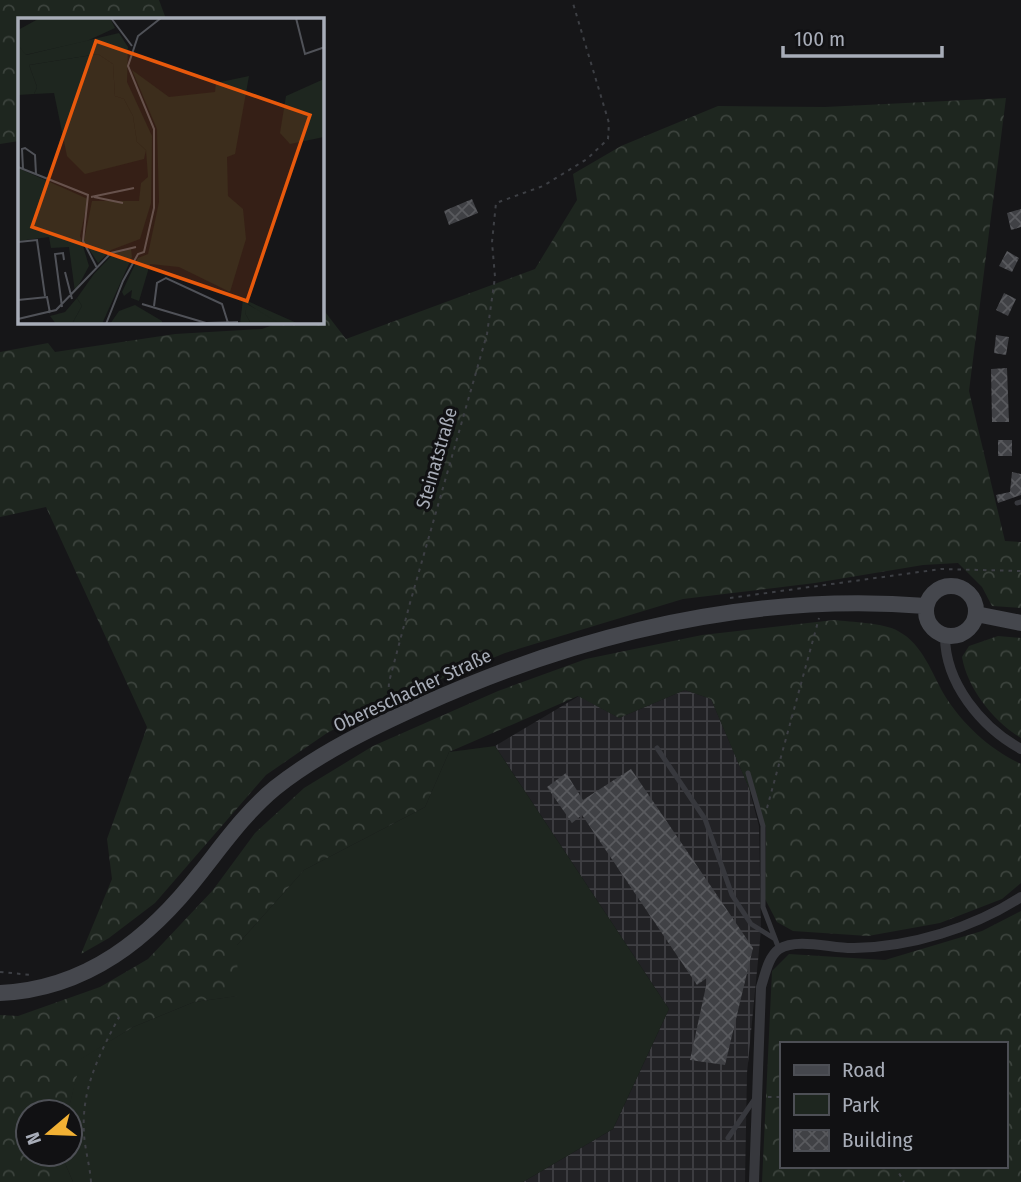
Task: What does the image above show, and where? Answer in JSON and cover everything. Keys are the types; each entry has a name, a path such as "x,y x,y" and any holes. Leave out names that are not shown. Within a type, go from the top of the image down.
{"main road":[{"path":"955,586 971,596 976,614 965,632 945,636 929,625 926,606 936,590 955,586"},
{"name":"Obereschacher Straße","path":"0,993 38,989 66,980 114,958 158,923 250,810 274,789 335,748 392,719 512,668 607,637 719,612 824,603 926,606"},
{"path":"976,614 1021,623"}],"street":[{"path":"945,636 947,664 957,685 974,709 1021,749"},
{"path":"754,1182 761,987 777,944 854,948 896,944 973,922 1021,897"}],"lane":[{"path":"657,747 705,819 732,895 751,924 777,944"},
{"path":"748,773 763,826 761,897 777,944"},
{"path":"728,1138 755,1098"}],"path":[{"name":"Steinatstraße","path":"392,719 388,709 389,682 492,309 495,277 492,242 496,203 543,186 587,159 608,139 609,123 572,0"},
{"path":"730,598 941,569 1021,572"},
{"path":"763,826 824,603"},
{"path":"0,972 44,976"},
{"path":"91,1182 84,1134 85,1110 93,1065 120,1017"}],"shaded area":[{"path":"685,690 711,699 749,788 759,826 761,930 747,1073 745,1182 523,1182 613,1129 669,1009 495,746 579,696 619,718"}],"green space":[{"path":"0,0 159,0 166,18 18,18 18,141 0,144"},
{"path":"1006,98 969,391 1005,541 1021,542 1021,608 992,606 982,587 958,563 923,565 815,583 683,599 505,653 388,701 327,733 266,775 155,903 109,938 81,954 112,879 107,839 147,727 46,507 0,517 0,352 48,343 55,352 175,334 262,329 276,324 324,324 324,311 346,339 535,269 577,200 573,174 621,146 718,106 825,107"},
{"path":"834,620 885,626 907,637 920,651 960,717 989,744 1021,764 1021,883 1002,899 940,923 868,936 793,931 777,922 765,899 766,828 711,699 685,690 619,718 578,696 449,752 425,807 304,870 237,945 238,996 194,1002 133,1027 81,1059 71,1098 14,1098 14,1168 67,1168 73,1182 0,1182 0,1015 18,1016 100,987 148,959 213,890 255,833 304,788 373,746 498,691 586,659 702,635"},
{"path":"998,636 1021,638 1021,738 1001,723 983,703 970,680 962,657 969,646"},
{"path":"495,746 669,1009 613,1129 523,1182 73,1182 67,1168 84,1168 84,1098 71,1098 80,1059 133,1027 194,1002 237,996 237,945 304,870 425,807 449,752"},
{"path":"1021,911 1021,1182 762,1182 772,971 789,954 885,960 982,931"}],"building":[{"path":"472,199 478,213 449,225 444,211"},
{"path":"1021,209 1021,227 1011,230 1007,213"},
{"path":"1007,251 1019,258 1012,272 999,266"},
{"path":"1004,293 1016,299 1008,316 996,310"},
{"path":"996,335 1009,337 1006,355 994,353"},
{"path":"1007,368 1009,422 992,422 991,369"},
{"path":"998,440 1012,440 1012,456 998,456"},
{"path":"1012,472 1021,474 1021,495 998,503 996,495 1010,492"},
{"path":"631,769 753,948 725,1065 690,1060 708,977 697,985 582,815 572,823 547,787 566,773 583,800"}]}
